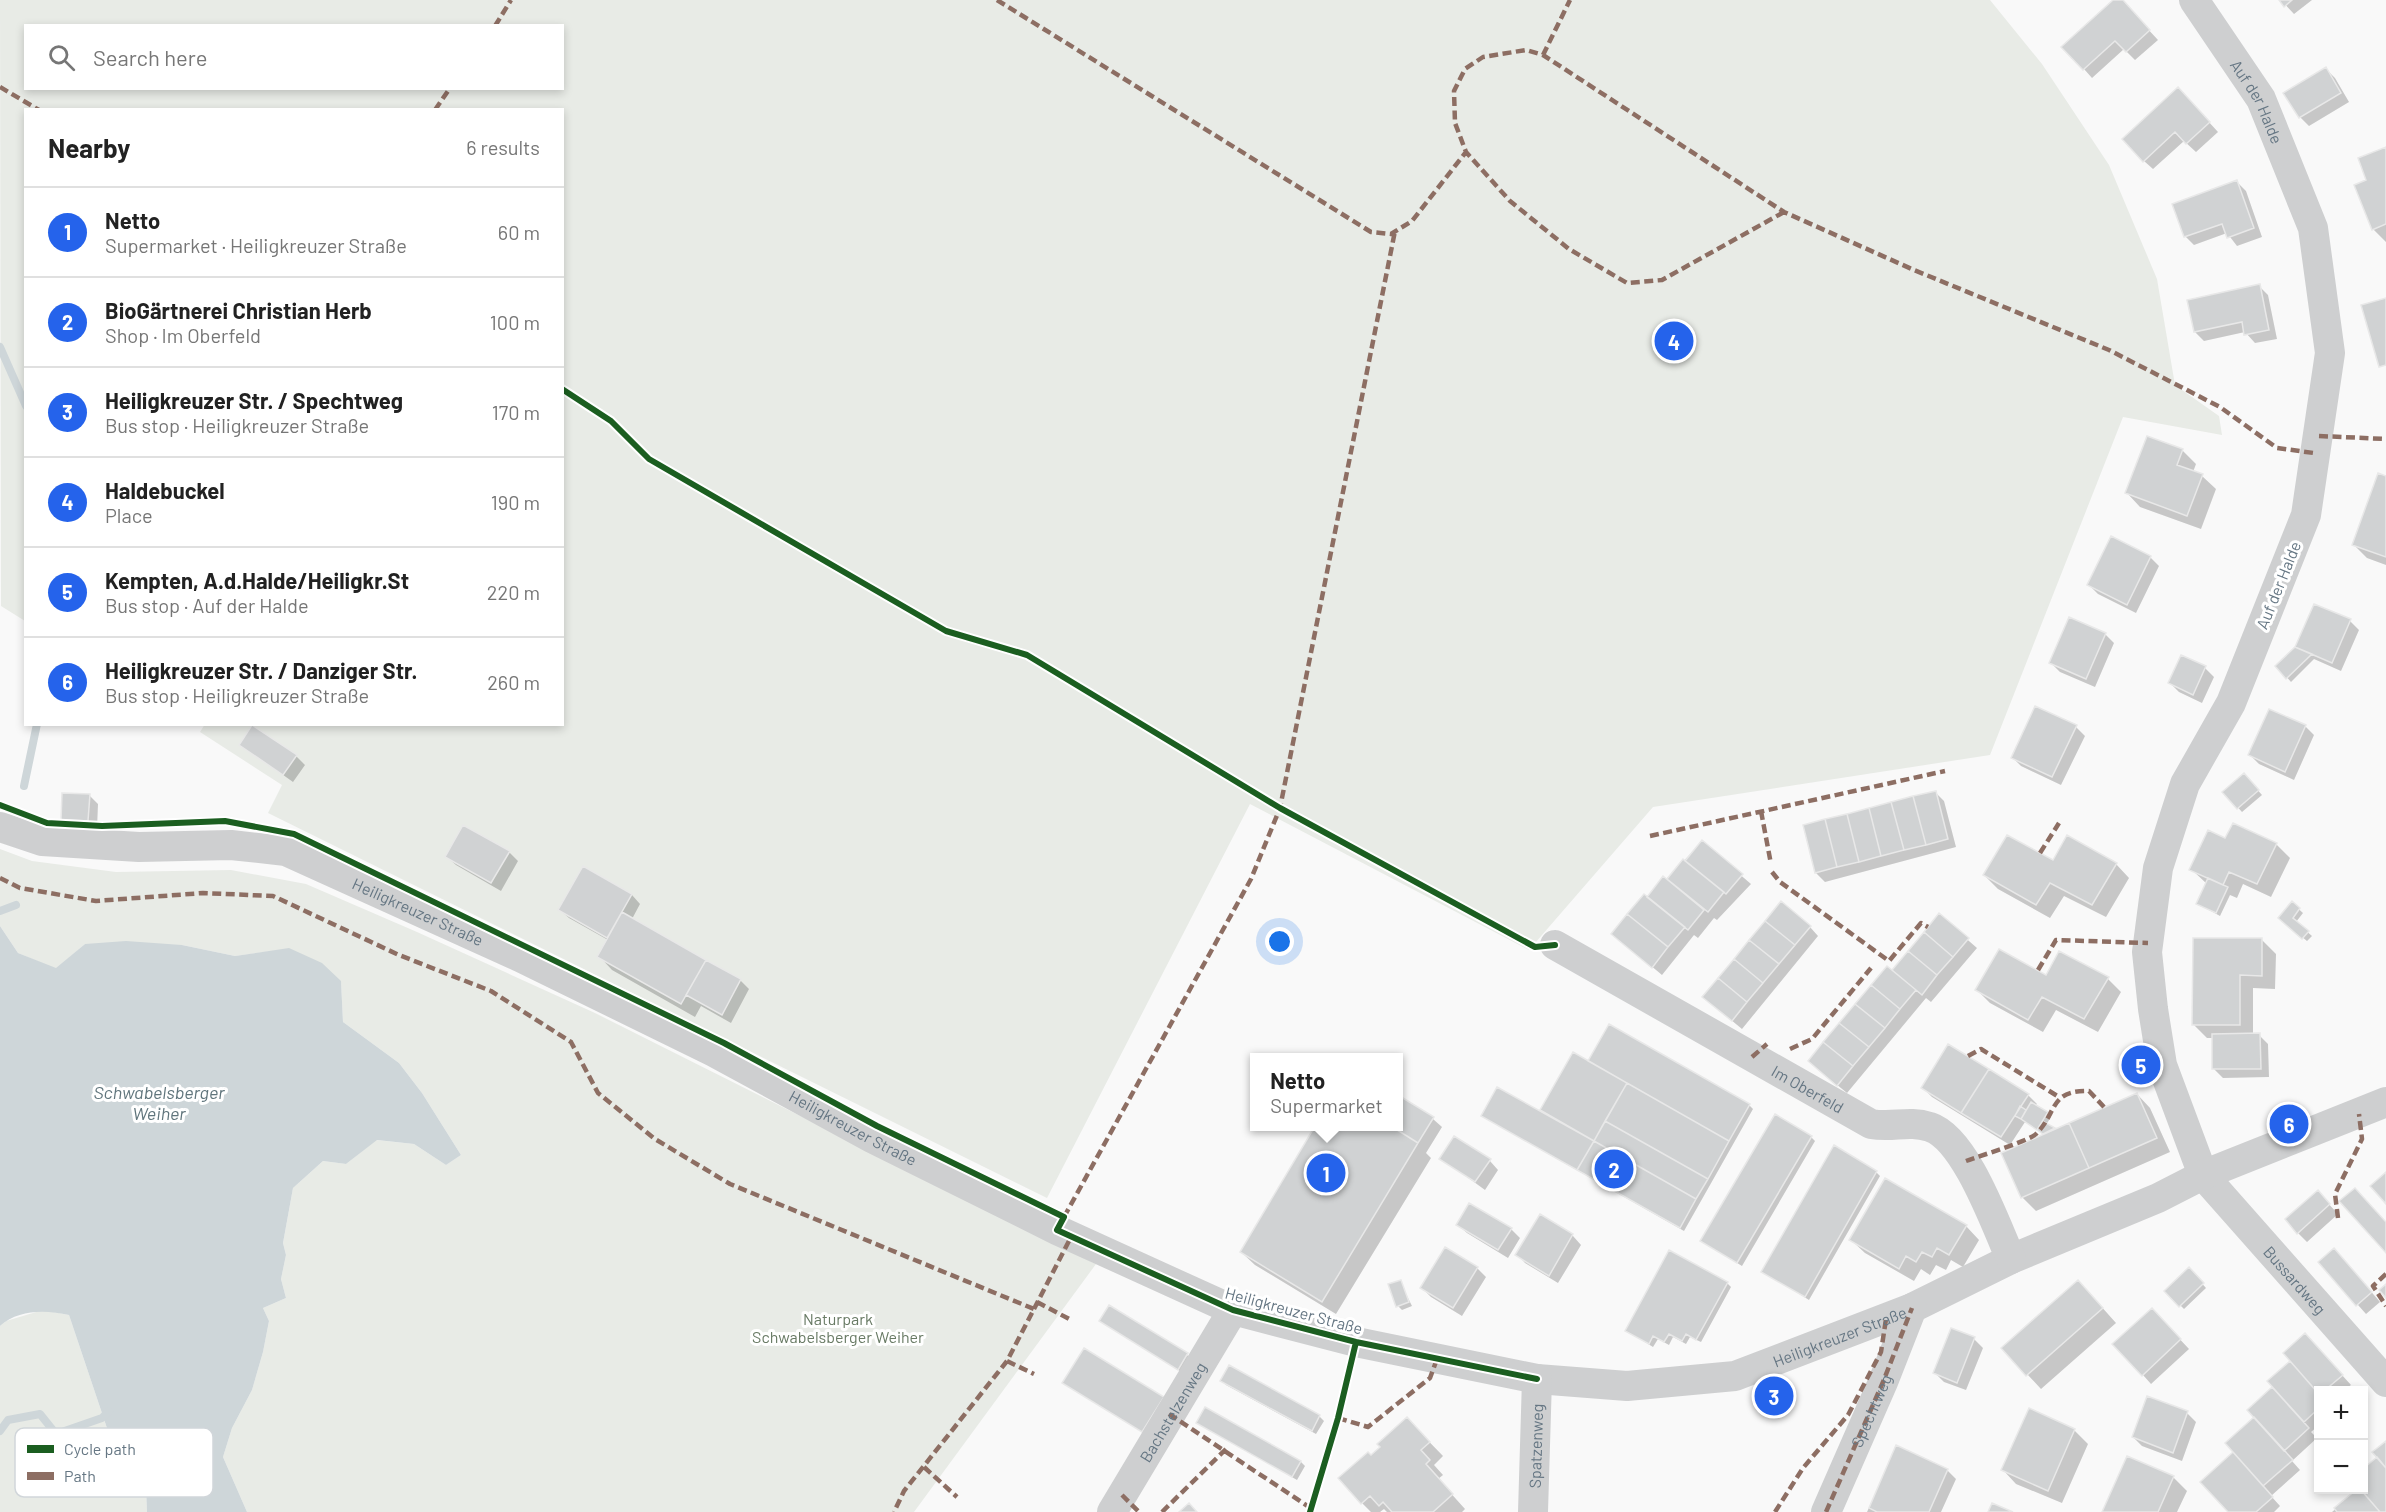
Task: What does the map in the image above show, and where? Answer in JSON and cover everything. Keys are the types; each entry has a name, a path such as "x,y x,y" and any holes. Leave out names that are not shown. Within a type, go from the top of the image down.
{"street":[{"name":"Auf der Halde","path":"2193,0 2260,99 2313,228 2330,353 2306,515 2231,703 2186,784 2157,868 2147,952 2153,1009 2163,1065 2203,1175"},
{"name":"Heiligkreuzer Straße","path":"0,827 42,841 139,847 231,845 286,851 520,957 714,1052 872,1138 1047,1225 1233,1310 1356,1342 1537,1379 1627,1386 1735,1376 1912,1308 2011,1259 2158,1198 2203,1175 2386,1102"},
{"name":"Im Oberfeld","path":"1554,945 1871,1124 1888,1127 1911,1122 1934,1128 1966,1161 2011,1259"},
{"name":"Bussardweg","path":"2203,1175 2386,1382"},
{"name":"Spechtweg","path":"1826,1512 1883,1382 1912,1308"},
{"name":"Bachstelzenweg","path":"1112,1512 1233,1310"},
{"name":"Spatzenweg","path":"1533,1512 1537,1379"}],"green space":[{"path":"0,0 1990,0 2042,64 2109,165 2157,279 2175,385 2219,416 2222,435 2123,417 1990,755 1653,807 1529,950 1250,804 1047,1198 268,813 282,785 200,732 204,726 564,726 564,108 24,108 24,620 1,606"},
{"name":"Naturpark Schwabelsberger Weiher","path":"0,849 32,861 116,872 231,870 306,884 595,1013 1096,1264 914,1512 247,1512 223,1457 232,1428 252,1390 263,1352 269,1321 263,1308 286,1298 281,1279 286,1255 283,1243 293,1188 323,1161 346,1164 376,1140 414,1144 446,1165 461,1155 422,1093 399,1063 343,1022 341,982 289,949 235,956 182,945 85,944 56,969 18,953 0,926"},
{"path":"43,1310 69,1315 107,1428 15,1428 15,1497 146,1497 147,1512 0,1512 0,1326 6,1321"}],"water":[{"name":"Schwabelsberger Weiher","path":"0,926 18,953 56,968 85,944 126,941 182,945 235,956 289,948 322,963 341,981 343,1022 399,1063 422,1093 461,1155 446,1165 414,1144 377,1140 346,1164 323,1161 293,1188 283,1243 286,1255 281,1279 286,1298 263,1308 269,1321 263,1352 252,1390 232,1428 223,1457 247,1512 147,1512 146,1497 213,1497 213,1428 107,1428 69,1315 33,1312 16,1316 0,1326"}],"building":[{"path":"2113,0 2123,0 2150,30 2126,52 2115,41 2083,70 2061,47"},
{"path":"2279,0 2292,0 2284,7"},
{"path":"2326,67 2341,93 2299,118 2283,93"},
{"path":"2178,87 2210,122 2186,144 2175,132 2143,162 2122,139"},
{"path":"2386,147 2386,224 2372,230 2354,185 2366,180 2358,158"},
{"path":"2237,180 2254,228 2227,238 2222,224 2184,237 2172,204"},
{"path":"2260,284 2269,330 2244,335 2242,322 2194,332 2187,300"},
{"path":"2386,298 2386,365 2379,367 2361,305"},
{"path":"2147,436 2183,449 2177,465 2203,474 2187,516 2125,493"},
{"path":"2378,473 2386,476 2386,557 2352,545"},
{"path":"2111,536 2151,556 2127,605 2087,585"},
{"path":"2314,604 2351,619 2332,663 2295,647"},
{"path":"2069,617 2106,633 2086,679 2049,663"},
{"path":"2295,647 2312,654 2286,679 2275,666"},
{"path":"2181,655 2206,666 2193,695 2168,683"},
{"path":"2035,706 2077,725 2052,777 2011,758"},
{"path":"2269,709 2306,725 2285,772 2248,755"},
{"path":"254,726 297,755 283,775 239,745"},
{"path":"2244,773 2259,790 2237,809 2222,792"},
{"path":"1936,791 1948,839 1926,845 1913,796"},
{"path":"62,793 90,794 88,821 61,820"},
{"path":"1913,796 1926,845 1904,850 1891,802"},
{"path":"1891,802 1904,850 1881,856 1869,808"},
{"path":"1869,808 1881,856 1859,862 1847,814"},
{"path":"1847,814 1859,862 1837,867 1825,819"},
{"path":"1825,819 1837,867 1815,873 1803,825"},
{"path":"2233,823 2277,843 2257,884 2229,872 2223,885 2189,870 2208,830 2225,838"},
{"path":"463,825 510,851 491,883 445,857"},
{"path":"2007,835 2053,860 2067,835 2117,863 2092,905 2050,883 2036,905 1983,875"},
{"path":"1702,840 1743,874 1726,894 1685,861"},
{"path":"1683,859 1724,892 1708,912 1667,879"},
{"path":"583,866 632,894 607,938 558,910"},
{"path":"1663,876 1704,910 1688,930 1647,897"},
{"path":"2208,878 2228,887 2216,913 2196,904"},
{"path":"1644,894 1685,927 1668,947 1627,914"},
{"path":"1781,901 1811,926 1795,945 1765,921"},
{"path":"2292,901 2300,908 2293,918 2309,931 2302,939 2278,918"},
{"path":"622,912 706,960 681,1004 597,957"},
{"path":"1939,913 1969,938 1953,957 1924,932"},
{"path":"1627,914 1668,947 1652,968 1611,934"},
{"path":"1765,921 1795,945 1779,964 1749,940"},
{"path":"1924,932 1953,957 1937,975 1908,951"},
{"path":"2193,938 2262,938 2262,976 2240,975 2240,1025 2192,1025"},
{"path":"1749,940 1779,964 1763,983 1734,959"},
{"path":"1999,949 2046,975 2059,951 2109,977 2084,1019 2042,997 2028,1020 1975,990"},
{"path":"1908,951 1937,975 1922,995 1892,970"},
{"path":"1734,959 1763,983 1747,1002 1718,978"},
{"path":"706,960 741,979 722,1015 686,995"},
{"path":"1887,966 1916,990 1900,1009 1871,985"},
{"path":"1718,978 1747,1002 1732,1021 1702,997"},
{"path":"1871,985 1900,1009 1885,1028 1855,1004"},
{"path":"1855,1004 1885,1028 1869,1047 1839,1023"},
{"path":"1839,1023 1869,1047 1853,1066 1823,1042"},
{"path":"1609,1024 1750,1104 1729,1141 1588,1061"},
{"path":"2260,1033 2261,1069 2212,1069 2212,1034"},
{"path":"1823,1042 1853,1066 1837,1086 1808,1061"},
{"path":"1948,1044 1989,1069 1961,1113 1921,1088"},
{"path":"1573,1052 1627,1083 1594,1141 1540,1110"},
{"path":"1989,1069 2029,1094 2001,1137 1961,1113"},
{"path":"1627,1083 1729,1141 1708,1179 1605,1121"},
{"path":"1497,1087 1594,1141 1577,1170 1481,1116"},
{"path":"2137,1093 2157,1138 2089,1168 2069,1123"},
{"path":"1403,1098 1434,1117 1418,1143 1399,1131 1403,1131"},
{"path":"2031,1102 2048,1112 2037,1130 2021,1119"},
{"path":"2020,1106 2026,1110 2021,1119 2015,1116"},
{"path":"1775,1114 1812,1136 1737,1263 1700,1241"},
{"path":"1605,1121 1708,1179 1696,1199 1594,1141"},
{"path":"2043,1121 2055,1128 2043,1134 2037,1130"},
{"path":"2069,1123 2089,1168 2021,1198 2001,1153"},
{"path":"1312,1131 1399,1131 1418,1143 1322,1302 1240,1252"},
{"path":"1454,1136 1491,1159 1475,1182 1439,1159"},
{"path":"1594,1141 1696,1199 1680,1228 1577,1170"},
{"path":"1834,1145 1877,1171 1805,1297 1761,1272"},
{"path":"2386,1172 2386,1204 2370,1186"},
{"path":"1885,1178 1967,1225 1949,1255 1937,1248 1932,1257 1922,1252 1916,1262 1906,1256 1899,1269 1849,1240"},
{"path":"2355,1188 2386,1222 2386,1253 2339,1201"},
{"path":"2318,1190 2330,1204 2297,1234 2285,1219"},
{"path":"1469,1203 1512,1228 1498,1250 1456,1225"},
{"path":"1540,1214 1573,1234 1549,1276 1515,1255"},
{"path":"1445,1247 1478,1267 1453,1308 1420,1288"},
{"path":"2334,1248 2372,1292 2356,1306 2318,1262"},
{"path":"1669,1250 1728,1282 1696,1340 1686,1334 1682,1341 1669,1334 1664,1342 1653,1336 1649,1344 1625,1331"},
{"path":"2189,1267 2204,1283 2179,1307 2164,1291"},
{"path":"1401,1280 1409,1302 1396,1307 1388,1284"},
{"path":"2078,1280 2103,1308 2026,1376 2001,1348"},
{"path":"2386,1284 2386,1298 2379,1290"},
{"path":"1109,1305 1188,1353 1178,1370 1099,1321"},
{"path":"2152,1308 2181,1339 2142,1376 2112,1344"},
{"path":"1951,1328 1975,1337 1957,1383 1933,1373"},
{"path":"2305,1333 2343,1375 2330,1386 2314,1386 2314,1388 2283,1353"},
{"path":"1084,1348 1164,1397 1142,1432 1062,1383"},
{"path":"2290,1361 2314,1388 2314,1413 2304,1422 2267,1381"},
{"path":"1229,1365 1320,1415 1312,1431 1220,1381"},
{"path":"2272,1387 2309,1428 2284,1451 2247,1410"},
{"path":"2147,1396 2188,1411 2173,1453 2132,1437"},
{"path":"1205,1407 1301,1461 1292,1477 1196,1423"},
{"path":"2029,1408 2075,1429 2048,1491 2001,1470"},
{"path":"1407,1417 1430,1442 1421,1450 1430,1460 1426,1464 1453,1494 1433,1512 1392,1512 1383,1502 1379,1506 1370,1496 1361,1504 1338,1478 1368,1452 1371,1455 1380,1447 1377,1444"},
{"path":"2254,1417 2293,1460 2263,1486 2225,1443"},
{"path":"2386,1441 2386,1468 2372,1452"},
{"path":"1896,1445 1948,1469 1929,1512 1877,1512 1869,1508"},
{"path":"2233,1452 2273,1497 2256,1512 2228,1512 2200,1482"},
{"path":"2127,1456 2174,1476 2158,1512 2102,1512"},
{"path":"2377,1457 2386,1468 2386,1512 2380,1512 2364,1494 2368,1494 2368,1465"},
{"path":"2351,1494 2364,1494 2380,1512 2337,1512 2334,1508"},
{"path":"1189,1503 1197,1512 1179,1512"},
{"path":"1992,1503 2013,1512 1988,1512"}],"waterway":[{"path":"0,347 24,401"},
{"path":"24,786 37,726"},
{"path":"0,911 16,905"},
{"path":"73,1428 102,1418 109,1411"},
{"path":"0,1431 8,1420 40,1414 51,1428"}],"marked path":[{"path":"496,24 511,0"},
{"path":"997,0 1371,232 1391,234 1412,221 1466,152"},
{"path":"1543,55 1570,0"},
{"path":"1784,212 1662,280 1627,283 1569,249 1510,201 1466,152 1455,123 1454,91 1465,69 1483,57 1526,50 1543,55 1784,212 1914,270 2109,350 2220,407 2277,448 2314,453"},
{"path":"0,87 36,108"},
{"path":"436,108 449,90"},
{"path":"1064,1217 1251,879 1280,808 1395,231"},
{"path":"2319,436 2386,439"},
{"path":"1650,836 1945,771"},
{"path":"1761,811 1771,864"},
{"path":"2040,853 2059,823"},
{"path":"1772,872 1780,882 1889,961 1921,923 1928,927"},
{"path":"0,878 20,888 96,901 203,893 273,896 399,955 491,991 571,1042 598,1093 655,1139 730,1184 1034,1309 1007,1361 904,1491 894,1512"},
{"path":"2038,970 2056,940 2148,943"},
{"path":"1790,1049 1812,1039 1871,968"},
{"path":"1752,1057 1767,1044"},
{"path":"1968,1056 1981,1049 2059,1097"},
{"path":"1966,1161 2032,1137 2043,1126 2060,1098 2067,1094 2089,1091 2104,1107"},
{"path":"2338,1218 2335,1194 2362,1139 2359,1114"},
{"path":"1034,1309 1071,1237"},
{"path":"2386,1274 2373,1286 2386,1306"},
{"path":"1037,1302 1071,1320"},
{"path":"1826,1512 1883,1382 1912,1308"},
{"path":"1775,1512 1803,1468 1848,1415 1881,1352 1886,1319"},
{"path":"1338,1418 1368,1427 1430,1378 1437,1359"},
{"path":"1007,1361 1034,1374"},
{"path":"1169,1414 1312,1509"},
{"path":"1162,1512 1226,1449"},
{"path":"924,1467 957,1497"},
{"path":"1122,1495 1139,1512"}],"cycle path":[{"path":"564,390 611,421 649,459 946,631 1027,655 1280,808 1535,947 1555,945"},
{"path":"0,805 47,823 102,826 225,821 294,834 724,1043 877,1126 1064,1217 1057,1230 1233,1310 1356,1342 1537,1379"},
{"path":"1310,1512 1338,1418 1356,1342"}],"place":[{"name":"Haldebuckel","path":"1674,341"},
{"name":"Kempten, A.d.Halde/Heiligkr.St","path":"2141,1065"},
{"name":"Heiligkreuzer Str. / Danziger Str.","path":"2289,1124"},
{"name":"BioGärtnerei Christian Herb","path":"1614,1169"},
{"name":"Netto","path":"1326,1173"},
{"name":"Heiligkreuzer Str. / Spechtweg","path":"1774,1396"}]}
